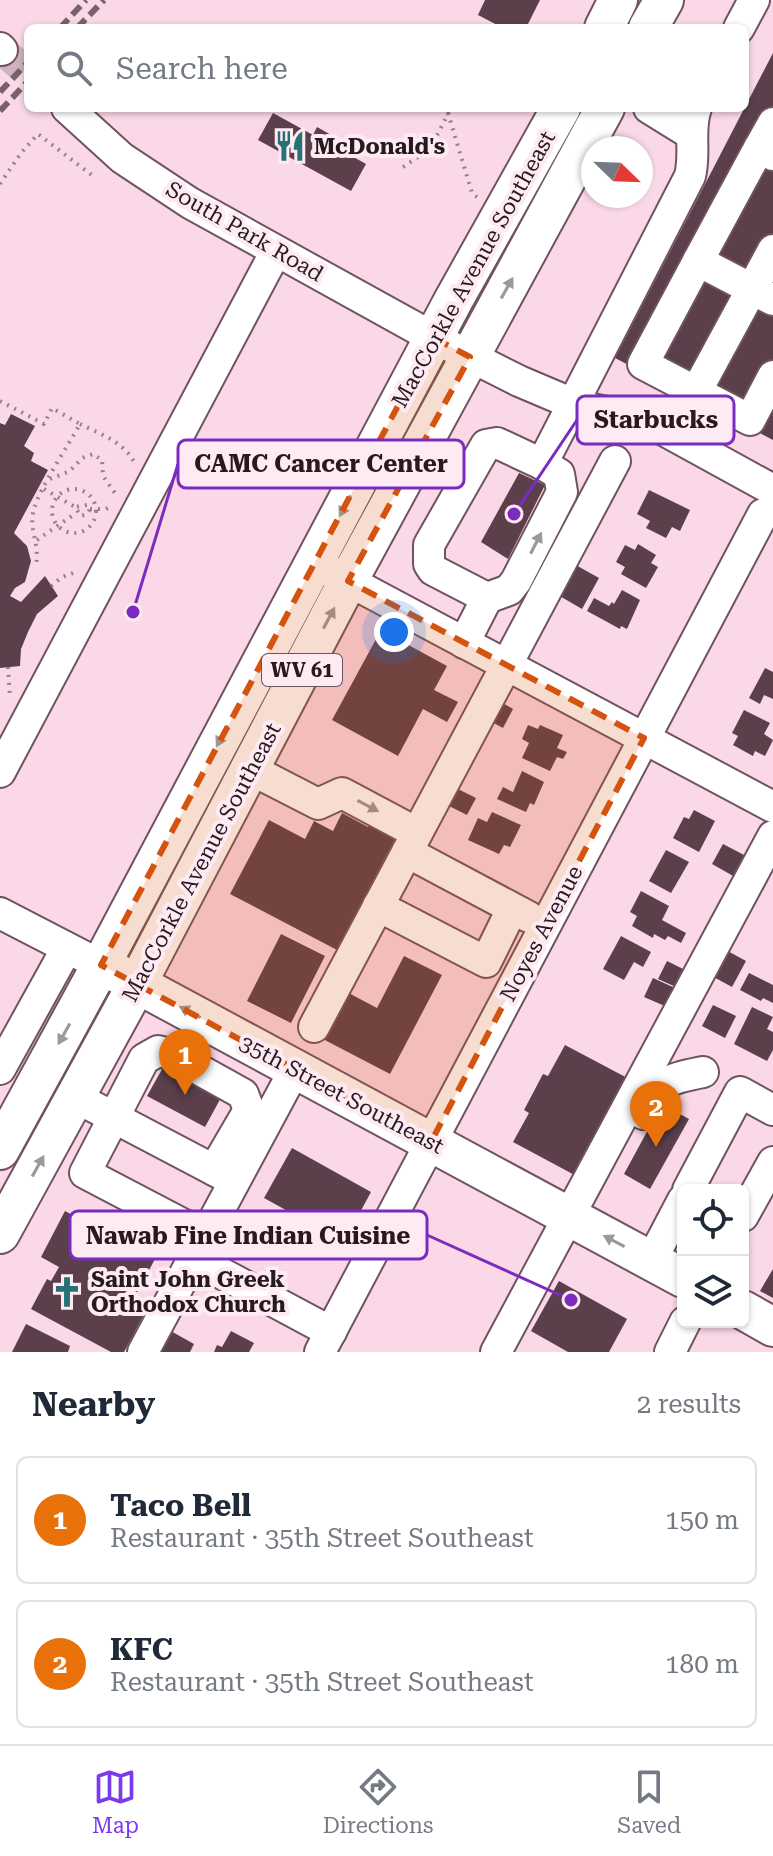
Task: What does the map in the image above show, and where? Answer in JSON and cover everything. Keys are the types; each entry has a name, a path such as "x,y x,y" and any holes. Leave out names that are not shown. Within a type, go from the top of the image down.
{"main road":[{"path":"606,24 618,0"},
{"path":"650,24 664,0"},
{"name":"MacCorkle Avenue Southeast","path":"1,1146 13,1096 101,965 434,338 559,112"},
{"name":"MacCorkle Avenue Southeast","path":"0,1234 137,984 348,581 603,112"},
{"name":"35th Street Southeast","path":"101,965 431,1142 576,1205 667,1269"}],"street":[{"path":"741,24 754,0"},
{"name":"South Park Road","path":"71,112 122,158 190,203 434,338 519,381 573,403 662,429 768,502"},
{"path":"663,112 694,121 694,160 676,249 643,364 750,420 773,376"},
{"path":"542,464 573,403 676,249 768,142"},
{"path":"676,249 762,295"},
{"path":"696,392 762,295 773,250"},
{"path":"0,772 276,251"},
{"path":"464,643 487,598 509,590 516,581 562,492 559,474 497,443 486,445 429,545 429,564 433,570 487,598"},
{"path":"314,1027 615,461"},
{"name":"Noyes Avenue","path":"325,1342 768,502"},
{"path":"314,563 773,807"},
{"path":"250,769 318,804 342,793 512,909 545,926"},
{"path":"496,1352 773,836"},
{"name":"35th Street Southeast","path":"0,901 11,918 101,965"},
{"path":"378,906 486,962 512,909"},
{"path":"0,1069 67,948"},
{"path":"143,1352 193,1258 249,1110 243,1094 171,1054 158,1051 144,1059 85,1173 190,1228"},
{"path":"576,1205 600,1187 609,1175 656,1091 665,1082 692,1067 773,1110"},
{"path":"224,1176 295,1069"},
{"path":"691,1184 740,1092"},
{"path":"75,1097 224,1176"},
{"path":"749,1205 773,1162"},
{"path":"667,1269 677,1226"},
{"path":"193,1258 325,1342"},
{"path":"670,1352 682,1328"}],"path":[{"path":"403,167 430,149 449,112"},
{"path":"450,112 472,193 502,216"},
{"path":"0,184 38,134 93,176"},
{"path":"0,401 44,424 52,408 120,445 130,454 136,471"},
{"path":"36,565 37,540 31,526 34,507 80,424"},
{"path":"37,540 76,510 87,505 92,509 106,509 114,505 117,497 103,476 102,460 98,455 87,455 70,471 49,480"},
{"path":"44,489 81,516 92,509"},
{"path":"69,489 78,489 94,500 92,509 93,522 85,529 65,531 58,526 53,515 57,497 69,489"},
{"path":"51,586 62,577 82,570"}],"highlighted area":[{"path":"434,338 470,357 348,581 644,738 431,1142 101,965"}],"building":[{"path":"485,0 540,0 528,24 495,24 478,15"},
{"path":"773,53 773,440 615,358 742,112 749,112 749,99"},
{"path":"273,113 313,135 317,127 354,148 350,155 366,164 351,191 258,140"},
{"path":"11,414 35,426 24,446 34,453 31,461 48,470 14,533 27,546 31,561 25,582 15,588 10,596 21,602 45,576 58,596 37,614 21,649 20,666 0,668 0,423 5,425"},
{"path":"519,473 545,485 508,559 481,542"},
{"path":"649,490 690,510 680,531 672,527 666,538 646,528 650,521 637,514"},
{"path":"638,544 656,555 651,563 658,567 646,588 621,574 625,567 616,562 625,545 635,550"},
{"path":"574,564 599,578 582,609 558,595"},
{"path":"622,590 640,600 627,629 621,626 620,629 587,611 594,598 609,606 612,602 614,604"},
{"path":"381,630 447,666 434,690 458,702 447,722 423,709 398,756 332,720"},
{"path":"765,668 773,672 773,699 764,695 760,704 749,698"},
{"path":"501,702 513,709 503,728 490,721"},
{"path":"744,710 770,723 764,734 773,740 765,756 755,751 753,756 733,745 738,736 732,733"},
{"path":"528,725 538,729 540,725 563,735 557,748 567,752 563,759 557,757 550,771 522,758 529,743 522,739"},
{"path":"522,771 544,782 534,805 530,803 526,812 497,799 503,787 513,792"},
{"path":"456,788 476,798 467,815 447,805"},
{"path":"694,810 715,821 699,852 673,838 684,817 689,819"},
{"path":"492,812 521,825 510,847 504,845 499,854 468,840 478,818 487,822"},
{"path":"342,813 368,827 371,821 397,835 337,950 230,894 269,820 305,839 314,821 333,831"},
{"path":"723,844 746,856 735,877 712,864"},
{"path":"666,850 689,862 671,893 649,881"},
{"path":"641,891 669,906 662,920 686,933 681,943 668,936 665,940 654,934 653,938 632,926 637,916 630,912"},
{"path":"281,934 325,956 291,1023 247,1001"},
{"path":"621,936 651,952 643,967 634,962 624,980 603,969"},
{"path":"724,949 746,961 732,987 710,975"},
{"path":"404,956 442,975 390,1074 319,1037 343,990 377,1008"},
{"path":"667,961 685,970 676,987 658,979"},
{"path":"749,973 773,985 773,1003 763,998 761,1001 740,990"},
{"path":"653,978 675,988 667,1007 644,997"},
{"path":"713,1005 736,1016 725,1038 702,1026"},
{"path":"752,1007 773,1017 767,1029 773,1032 773,1050 767,1061 734,1044"},
{"path":"565,1045 633,1081 582,1179 513,1142 529,1113 524,1110 543,1074 548,1076"},
{"path":"166,1062 223,1094 205,1127 147,1096"},
{"path":"662,1104 689,1119 650,1189 624,1174"},
{"path":"292,1148 371,1192 344,1242 264,1198"},
{"path":"65,1211 155,1259 132,1302 147,1309 124,1352 111,1352 31,1309 47,1279 51,1281 59,1267 41,1257"},
{"path":"773,1269 773,1298 760,1291"},
{"path":"559,1281 627,1319 609,1352 568,1352 531,1331"},
{"path":"26,1324 70,1346 68,1352 12,1352"},
{"path":"169,1330 194,1344 190,1352 157,1352"},
{"path":"231,1331 254,1343 249,1352 214,1352 217,1345 222,1347"}],"tunnel":[{"path":"2,50 24,69"}],"railway":[{"path":"64,24 86,0"},
{"path":"81,24 104,0"},
{"path":"0,92 24,66"},
{"path":"0,111 24,85"}],"place":[{"name":"McDonald's","path":"290,146"},
{"name":"Starbucks","path":"514,514"},
{"name":"CAMC Cancer Center","path":"133,612"},
{"name":"Taco Bell","path":"185,1095"},
{"name":"KFC","path":"656,1147"},
{"name":"Saint John Greek Orthodox Church","path":"67,1292"},
{"name":"Nawab Fine Indian Cuisine","path":"571,1300"}]}
